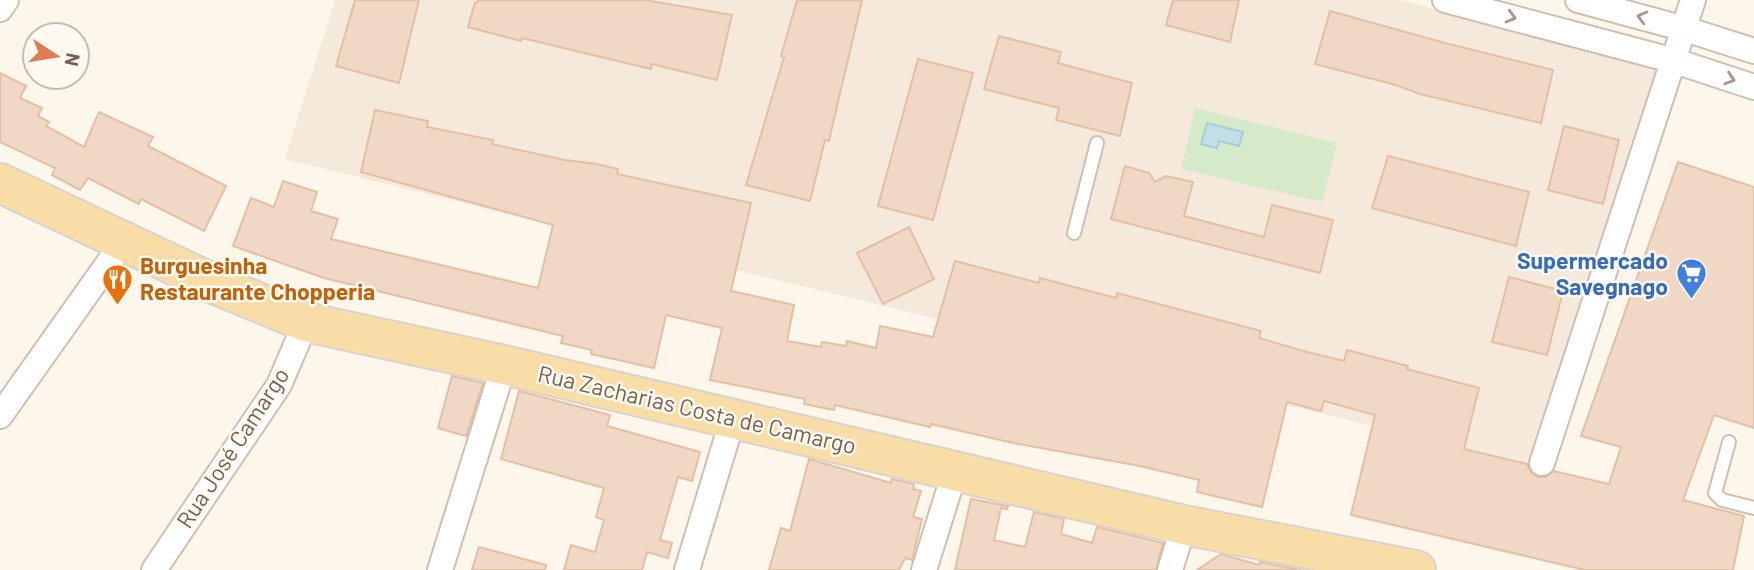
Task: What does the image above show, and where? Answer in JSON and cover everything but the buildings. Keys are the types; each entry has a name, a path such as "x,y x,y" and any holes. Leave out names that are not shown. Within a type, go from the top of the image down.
{"main road":[{"name":"Rua Zacharias Costa de Camargo","path":"0,183 214,284 306,322 504,365 1184,525 1407,569"}],"street":[{"path":"0,9 6,0"},
{"path":"1445,0 1675,61 1754,87"},
{"path":"1578,0 1693,31 1754,51"},
{"path":"1693,0 1693,31"},
{"path":"1542,463 1675,61 1709,0"},
{"path":"0,416 124,241"},
{"name":"Rua José Camargo","path":"154,570 279,385 306,322"},
{"path":"440,570 504,365"},
{"path":"687,570 733,418"},
{"path":"924,570 955,471"},
{"path":"1170,570 1184,525"}],"lane":[{"path":"1074,233 1097,143"},
{"path":"1728,442 1715,493 1722,500 1754,509"}],"shaded area":[{"path":"335,0 1400,0 1658,71 1531,465 285,159"}],"green space":[{"path":"1195,108 1337,143 1322,202 1181,169"}],"water":[{"path":"1207,123 1243,132 1239,146 1219,141 1217,148 1201,144"}],"place":[{"name":"Supermercado Savegnago","path":"1691,301"},
{"name":"Burguesinha Restaurante Chopperia","path":"117,306"}]}
